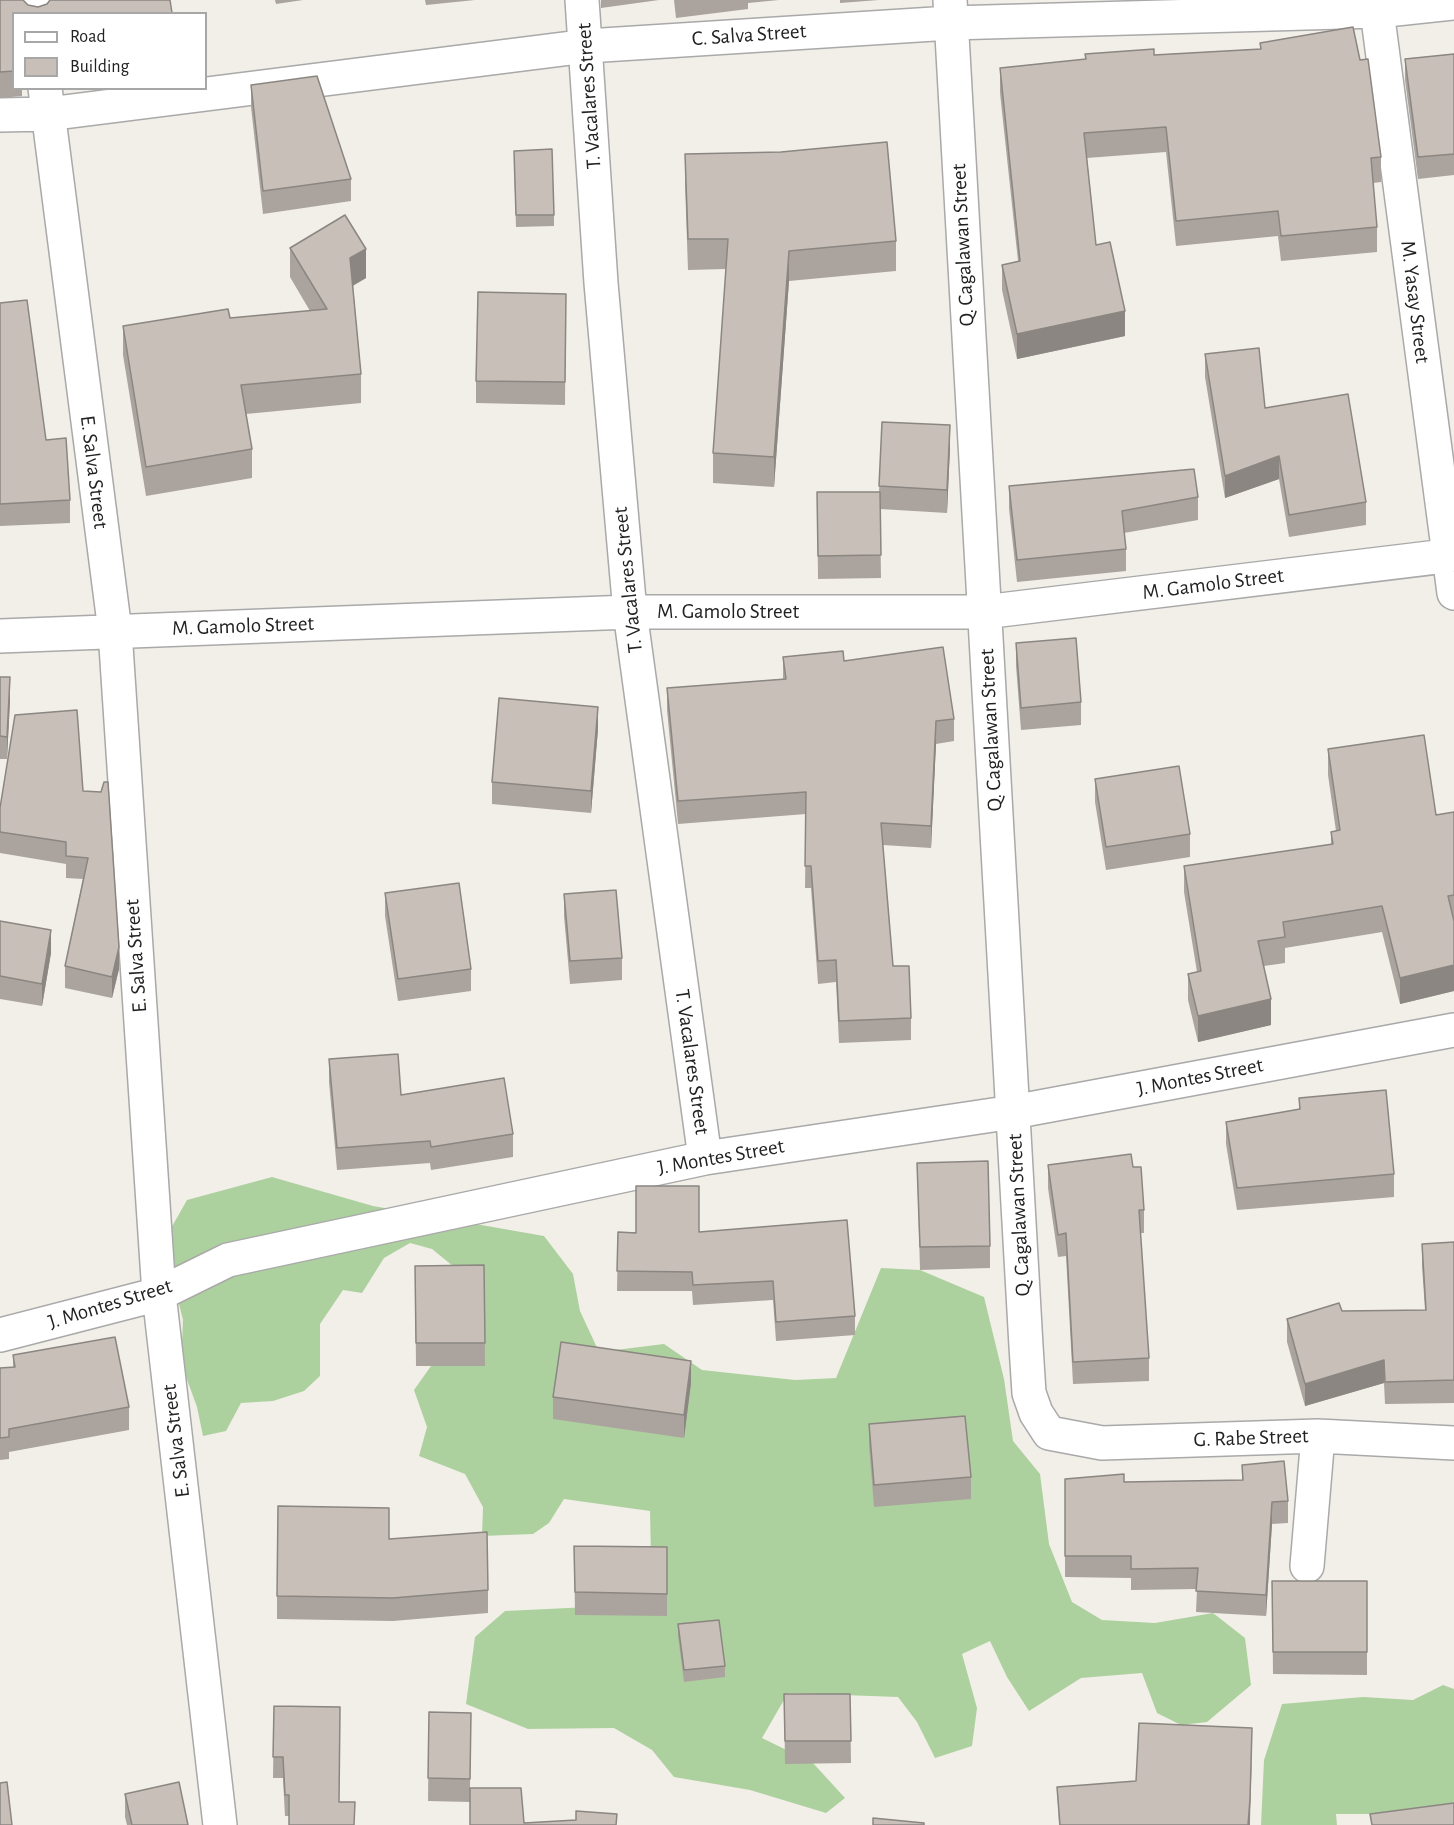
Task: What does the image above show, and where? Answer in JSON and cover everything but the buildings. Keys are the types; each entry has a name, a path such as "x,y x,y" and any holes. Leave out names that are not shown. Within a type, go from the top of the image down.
{"street":[{"name":"T. Vacalares Street","path":"582,0 587,46 601,284 630,612 705,1158"},
{"name":"C. Salva Street","path":"207,85 950,11 1377,11 1454,3"},
{"name":"Q. Cagalawan Street","path":"950,11 1029,1393 1036,1413 1049,1432"},
{"name":"M. Yasay Street","path":"1377,11 1451,555 1454,593"},
{"name":"C. Salva Street","path":"0,115 47,101 155,90"},
{"name":"E. Salva Street","path":"47,101 114,631 159,1294 220,1825"},
{"name":"M. Gamolo Street","path":"0,636 630,612 984,612 1451,555"},
{"name":"J. Montes Street","path":"0,1335 159,1294 228,1260 705,1158 1013,1112 1454,1030"},
{"name":"G. Rabe Street","path":"1049,1432 1102,1443 1318,1436 1454,1443"},
{"path":"1307,1566 1318,1436"}],"green space":[{"path":"272,1177 373,1206 544,1236 573,1274 580,1311 599,1352 664,1344 702,1370 795,1380 836,1378 881,1268 920,1270 984,1297 1004,1379 1013,1441 1040,1474 1049,1544 1072,1602 1102,1620 1155,1623 1213,1613 1245,1638 1251,1685 1207,1722 1181,1725 1157,1713 1142,1673 1081,1678 1029,1711 1007,1677 990,1641 962,1654 977,1708 972,1746 935,1758 917,1722 898,1697 788,1693 762,1738 813,1763 845,1798 826,1813 750,1790 674,1777 652,1750 614,1728 528,1729 466,1704 475,1637 505,1611 652,1604 650,1511 564,1499 549,1523 533,1534 482,1536 483,1507 465,1474 419,1456 427,1427 414,1390 431,1366 464,1275 432,1249 410,1243 384,1258 362,1293 343,1290 320,1324 320,1376 304,1391 273,1401 241,1403 226,1431 203,1436 197,1407 181,1363 183,1320 170,1268 170,1230 187,1200"},
{"path":"1443,1685 1454,1689 1454,1825 1430,1814 1336,1814 1337,1825 1261,1825 1264,1760 1282,1704 1363,1697 1413,1700"}]}
